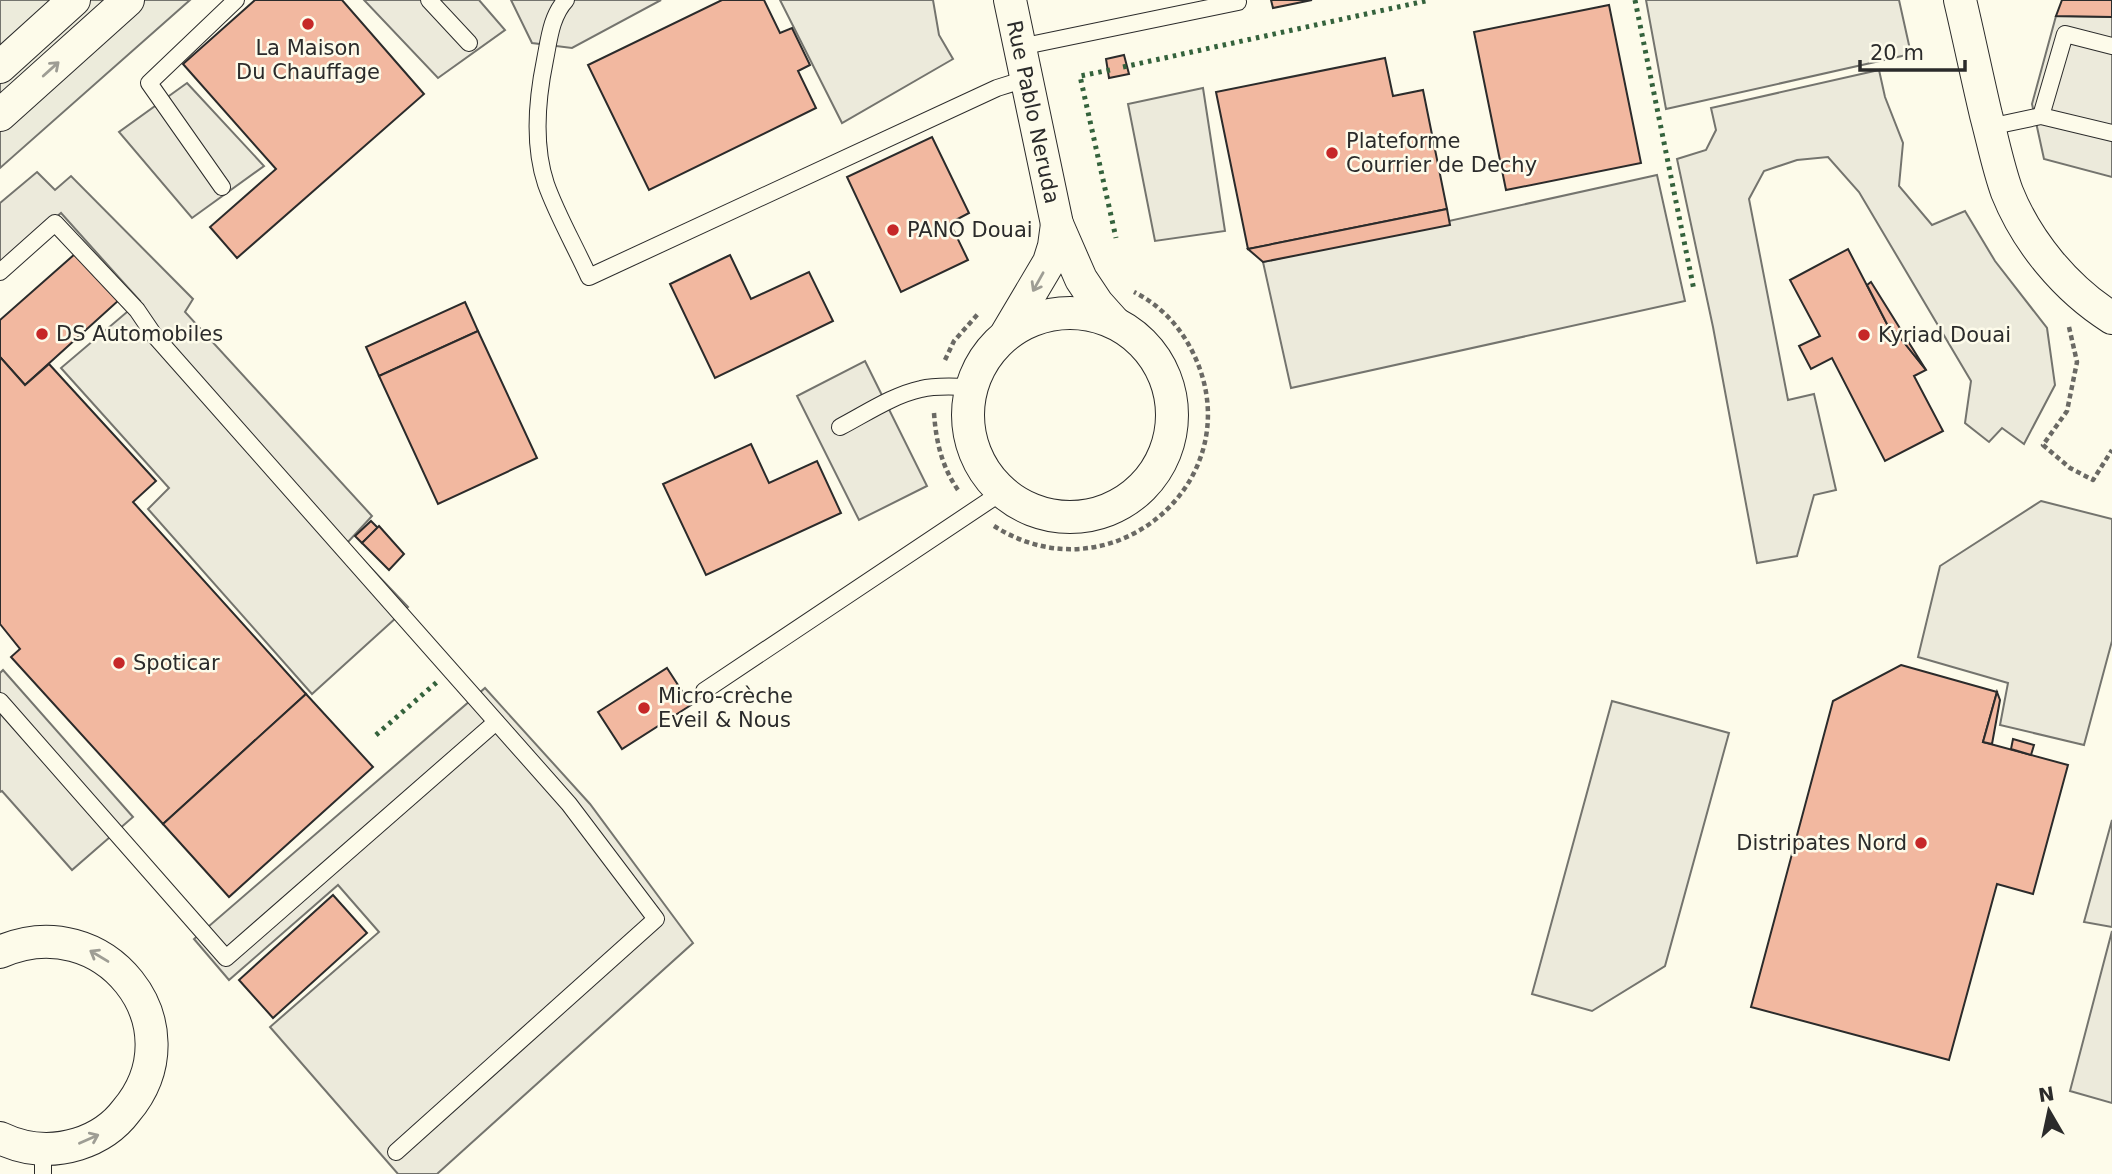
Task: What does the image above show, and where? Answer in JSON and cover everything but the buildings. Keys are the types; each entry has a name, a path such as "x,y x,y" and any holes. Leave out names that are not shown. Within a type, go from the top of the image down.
{"street":[{"path":"0,67 74,0"},
{"path":"0,115 128,0"},
{"name":"Rue Pablo Neruda","path":"1010,0 1057,224 1081,279 1097,303 1114,322 1140,340 1160,366 1167,381 1172,419 1164,457 1142,488 1127,500 1110,509 1073,518 1054,517 1017,503 989,478 978,462 971,444 967,406 976,372 994,345 1006,334 1035,318 1058,313 1083,313 1114,322"},
{"path":"1960,0 1989,127 2007,191 2029,234 2062,275 2094,307 2112,317"},
{"name":"Rue Pablo Neruda","path":"1006,334 1049,262 1057,224"},
{"path":"0,1138 23,1146 43,1162 63,1148 91,1139 123,1116 135,1100 147,1073 150,1053 146,1014 134,988 121,972 97,954 79,946 50,941 4,947"}],"lane":[{"path":"222,187 149,83 236,0"},
{"path":"429,0 469,43"},
{"path":"566,0 549,36 540,88 539,139 546,184 589,277 985,93 1026,79"},
{"path":"1020,47 1238,2"},
{"path":"2041,116 2065,34 2112,46"},
{"path":"1989,127 2041,116 2112,133"},
{"path":"0,272 55,223 137,310 154,335 581,819 656,919 396,1152"},
{"path":"840,426 919,389 971,387"},
{"path":"704,691 1002,492"},
{"path":"0,701 226,958 496,722"}],"path":[{"path":"987,305 954,341 943,363 936,387 934,411 942,458 952,481 966,501 985,520 1009,535 1034,545 1062,550 1089,548 1116,542 1141,531 1163,514 1182,494 1205,443 1208,416 1206,388 1198,361 1185,336 1167,315 1132,291"}],"shaded area":[{"path":"0,0 190,0 0,168"},
{"path":"364,0 479,0 505,30 438,78"},
{"path":"511,0 661,0 572,48 532,43"},
{"path":"780,0 933,0 939,35 953,59 842,123"},
{"path":"1646,0 1899,0 1911,54 1666,109"},
{"path":"2056,16 2112,17 2112,177 2044,159 2032,104"},
{"path":"1879,70 1885,97 1903,143 1899,186 1932,225 1965,211 1995,261 2047,328 2055,385 2024,444 2002,428 1989,442 1965,423 1971,381 1859,192 1828,157 1797,160 1764,171 1749,199 1788,400 1814,394 1836,490 1814,495 1797,556 1757,563 1713,327 1677,159 1706,150 1716,130 1711,108"},
{"path":"187,83 264,166 192,218 119,132"},
{"path":"1203,88 1225,231 1155,241 1128,104"},
{"path":"37,172 55,190 71,176 193,299 185,312 372,516 347,543 408,607 312,694 148,509 169,488 61,368 140,301 61,213 0,266 0,203"},
{"path":"1657,175 1685,301 1291,388 1263,262"},
{"path":"865,361 927,486 859,520 797,396"},
{"path":"2041,501 2112,519 2112,641 2084,745 2000,725 2008,683 1918,657 1940,566"},
{"path":"3,670 133,817 72,870 2,791 0,792 0,673"},
{"path":"485,688 590,804 693,943 437,1174 398,1174 270,1027 379,932 338,885 229,980 194,939"},
{"path":"1612,701 1729,733 1665,966 1592,1011 1532,994"},
{"path":"2112,820 2112,927 2084,922"},
{"path":"2112,931 2112,1103 2070,1091"}],"hedge":[{"path":"1123,67 1430,0"},
{"path":"1635,0 1694,290"},
{"path":"1110,70 1080,76 1116,238"},
{"path":"376,735 437,682"}],"place":[{"name":"La Maison Du Chauffage","path":"308,24"},
{"name":"Plateforme Courrier de Dechy","path":"1332,153"},
{"name":"PANO Douai","path":"893,230"},
{"name":"DS Automobiles","path":"42,334"},
{"name":"Kyriad Douai","path":"1864,335"},
{"name":"Spoticar","path":"119,663"},
{"name":"Micro-crèche Eveil & Nous","path":"644,708"},
{"name":"Distripates Nord","path":"1921,843"}]}
